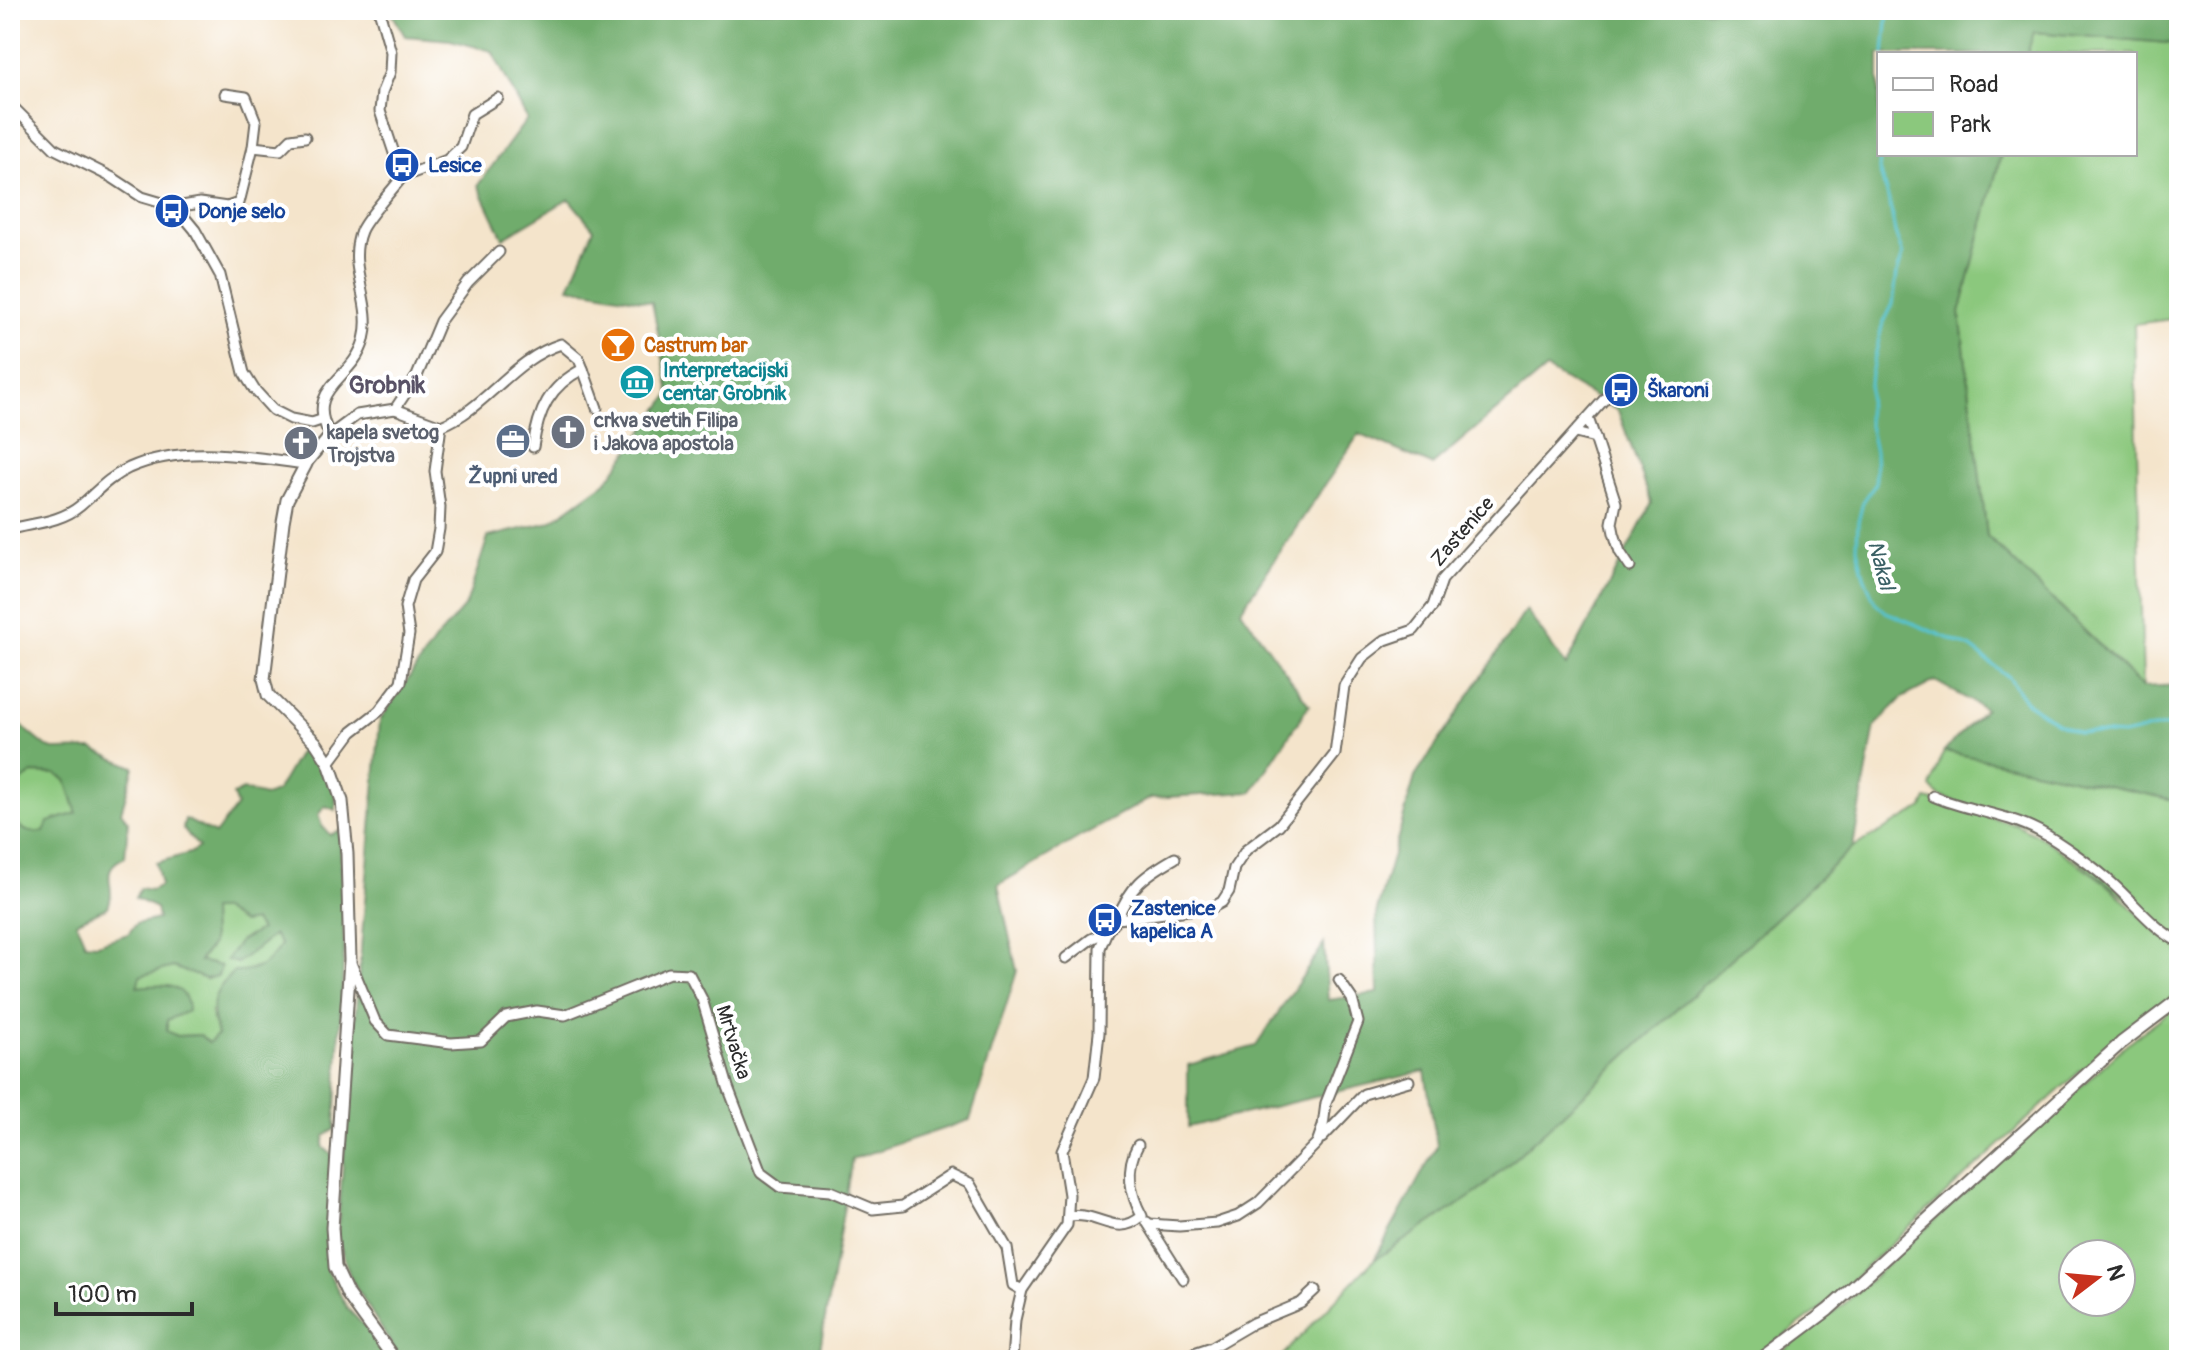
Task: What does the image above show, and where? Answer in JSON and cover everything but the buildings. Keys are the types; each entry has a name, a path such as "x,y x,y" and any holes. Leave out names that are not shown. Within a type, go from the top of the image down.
{"main road":[{"path":"306,464 287,500 264,679 268,695 316,743 329,763 342,801 350,960 332,1228 335,1267 348,1295 395,1360"},
{"path":"1761,1360 1828,1310 2121,1043 2179,999"}],"street":[{"path":"379,10 391,52 390,72 382,92 380,111 402,177"},
{"path":"10,104 55,149 113,178 142,197 176,207 200,203 227,207 239,203 256,122 246,97 225,94"},
{"path":"330,435 321,420 325,393 359,355 365,336 366,306 355,256 362,228 402,177 447,160 461,147 472,114 498,98"},
{"path":"253,147 280,150 291,139 305,137"},
{"path":"176,207 195,230 220,275 244,373 254,389 273,410 291,419 312,423 321,420"},
{"path":"395,409 417,376 440,321 468,283 499,252"},
{"path":"10,529 59,518 80,507 100,485 130,468 161,459 193,453 306,464 330,435 357,415 395,409 441,426 467,413 529,357 561,344 579,359 597,408"},
{"path":"533,447 535,430 554,388 563,379 583,369"},
{"name":"Zastenice","path":"1117,919 1213,907 1222,902 1229,891 1234,868 1246,850 1279,825 1335,754 1344,686 1362,658 1385,640 1414,630 1433,606 1442,580 1619,383"},
{"path":"1588,418 1616,503 1612,523 1614,533 1620,552 1630,567"},
{"path":"329,763 352,732 379,711 401,682 409,634 405,607 413,580 435,552 439,529 440,507 435,471 441,426"},
{"path":"1575,433 1595,438"},
{"path":"1933,796 1955,806 2004,817 2040,831 2112,883 2161,933 2179,942"},
{"path":"1012,1360 1015,1320 1022,1290 1062,1236 1069,1216 1062,1151 1094,1078 1099,1033 1100,948 1107,931 1117,919 1125,897 1175,858"},
{"path":"1066,958 1107,931"},
{"name":"Mrtvačka","path":"350,960 375,1021 388,1035 451,1043 481,1041 506,1017 537,1011 565,1015 669,973 689,974 702,999 728,1087 761,1173 780,1187 830,1191 873,1209 903,1206 951,1175 970,1184 1007,1248 1013,1285 1022,1290"},
{"path":"1317,1143 1326,1103 1358,1022 1352,999 1339,980"},
{"path":"1069,1216 1081,1214 1127,1227 1145,1220 1179,1226 1217,1223 1238,1216 1258,1203 1364,1094 1409,1081"},
{"path":"1138,1145 1130,1165 1135,1203 1183,1279"},
{"path":"1186,1360 1253,1323 1301,1303 1315,1290"}],"green space":[{"path":"390,10 2179,10 2179,44 2034,32 2028,52 1877,52 1877,156 2000,156 1960,313 1987,536 2142,687 2179,685 2179,801 1944,751 1985,709 1935,681 1902,698 1875,726 1853,847 1479,1191 1374,1260 1437,1146 1425,1071 1188,1127 1188,1065 1256,1046 1324,944 1328,1000 1378,993 1376,914 1415,777 1526,610 1566,666 1652,503 1618,411 1546,369 1432,465 1359,434 1241,610 1309,705 1252,792 1151,798 998,885 1017,971 970,1120 852,1159 819,1355 821,1360 401,1360 351,1279 337,1237 380,720 435,640 466,605 488,537 550,522 607,481 670,394 652,302 569,287 594,229 569,199 503,238 478,185 527,119 492,51 450,40 405,36"},
{"path":"2033,32 2179,44 2179,318 2134,324 2143,687 1987,536 1960,313 2000,156 2137,156 2137,52 2028,52"},
{"path":"10,724 20,725 47,747 58,750 92,749 134,767 121,812 128,821 125,857 112,867 108,907 76,922 85,943 97,944 128,934 136,924 158,919 156,908 135,898 140,888 151,890 161,885 156,863 190,853 199,847 183,829 185,819 215,834 237,806 233,795 243,790 265,796 276,792 305,743 336,792 336,810 325,806 318,815 322,826 330,835 340,830 344,947 335,1129 325,1136 323,1147 332,1155 327,1269 347,1308 366,1328 388,1360 10,1360 10,806 16,809 14,820 17,824 35,832 44,832 48,822 77,813 66,780 56,774 32,773 10,790","holes":["211,910 222,910 242,923 254,921 260,930 240,941 226,960 237,963 274,935 281,945 261,966 233,972 220,987 213,1007 217,1035 209,1043 200,1035 177,1036 167,1031 167,1020 188,1011 183,994 170,987 137,987 140,976 173,967 206,979 218,976 221,966 199,961 212,944"]},
{"path":"1944,751 2179,801 2179,939 2037,828 1939,796 1931,787"},
{"path":"32,773 56,774 66,780 77,814 37,833 21,828 14,820 16,809 10,806 10,790"},
{"path":"1927,799 2015,824 2038,835 2107,884 2160,935 2179,946 2179,991 2079,1072 1818,1311 1750,1360 1278,1360 1374,1260 1479,1191 1853,847 1923,808"},
{"path":"211,910 222,910 242,923 254,921 261,930 237,963 274,934 281,945 267,964 244,972 211,1012 217,1035 209,1043 200,1035 177,1036 167,1031 166,1020 136,987 140,976 173,967 206,979 199,962 212,944"},
{"path":"2179,1004 2179,1360 1771,1360 1845,1303 2127,1044"}],"waterway":[{"name":"Nakal","path":"1884,52 1888,10"},
{"name":"Nakal","path":"1880,156 1879,170 1903,255 1893,304 1882,326 1871,374 1867,416 1875,452 1876,483 1863,502 1858,522 1857,548 1875,602 1886,612 1971,648 2009,677 2027,703 2057,723 2078,732 2123,735 2169,725 2179,728"}],"place":[{"name":"Lesice","path":"402,165"},
{"name":"Donje selo","path":"172,211"},
{"name":"Castrum bar","path":"618,345"},
{"name":"Interpretacijski centar Grobnik","path":"637,382"},
{"name":"Škaroni","path":"1621,390"},
{"name":"crkva svetih Filipa i Jakova apostola","path":"568,432"},
{"name":"Župni ured","path":"513,441"},
{"name":"kapela svetog Trojstva","path":"301,443"},
{"name":"Zastenice kapelica A","path":"1105,920"}],"district":[{"name":"Grobnik","path":"387,385"}]}
